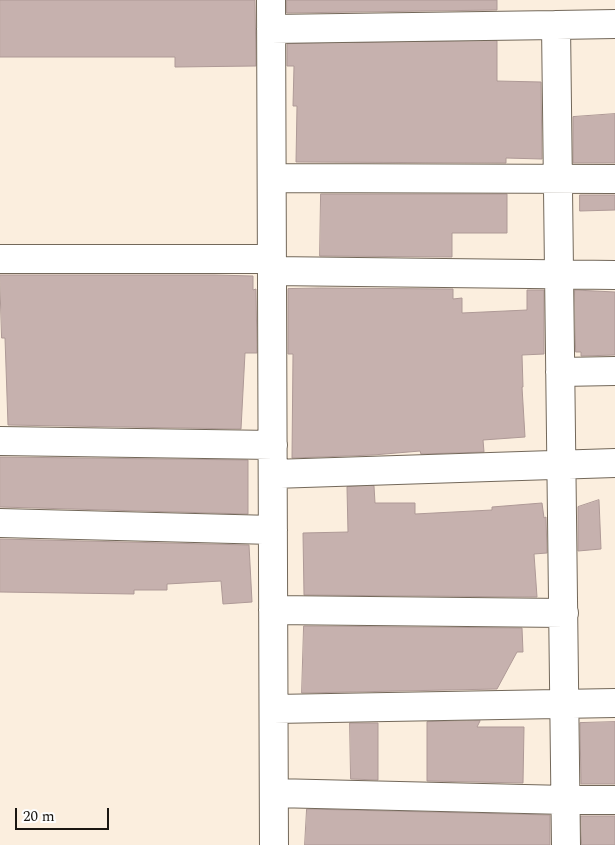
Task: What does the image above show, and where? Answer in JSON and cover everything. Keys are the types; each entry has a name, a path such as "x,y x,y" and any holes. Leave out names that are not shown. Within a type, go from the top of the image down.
{"street":[{"path":"271,0 274,845"},
{"path":"271,29 615,24"},
{"path":"556,25 566,845"},
{"path":"272,178 615,179"},
{"path":"0,259 615,275"},
{"path":"560,372 615,371"},
{"path":"0,441 273,445"},
{"path":"273,474 615,463"},
{"path":"0,523 273,530"},
{"path":"273,610 564,613"},
{"path":"274,709 615,703"},
{"path":"274,793 615,800"}],"building":[{"path":"0,0 255,0 256,66 175,67 175,57 0,57"},
{"path":"287,0 497,0 497,10 287,13"},
{"path":"497,41 497,81 541,82 542,159 506,158 506,163 296,162 297,106 293,106 294,66 287,66 287,44"},
{"path":"615,114 615,163 573,163 573,117"},
{"path":"321,194 507,194 507,233 452,233 452,257 320,256"},
{"path":"580,195 615,195 615,210 580,211"},
{"path":"0,275 253,276 253,290 256,289 257,353 245,353 241,429 8,425 5,338 2,338"},
{"path":"288,289 453,289 453,299 462,298 462,313 527,310 527,290 544,290 544,354 522,355 525,437 483,440 484,452 421,454 420,451 292,458 293,354 288,354"},
{"path":"575,290 615,292 615,355 581,356 581,352 576,352"},
{"path":"0,457 248,460 248,514 0,507"},
{"path":"374,486 375,503 415,503 415,514 492,510 492,507 542,503 544,518 546,517 547,553 534,554 537,597 304,595 303,533 348,532 347,487"},
{"path":"599,500 601,549 578,551 578,507"},
{"path":"0,539 249,545 252,602 223,604 221,581 167,584 167,590 134,590 134,594 0,592"},
{"path":"304,626 522,628 523,652 517,652 497,689 302,693"},
{"path":"480,721 477,727 524,727 523,783 427,781 427,722"},
{"path":"615,722 615,784 581,784 580,723"},
{"path":"350,723 378,723 378,780 351,779"},
{"path":"307,809 550,815 550,845 305,845"},
{"path":"581,816 615,816 615,845 582,845"}]}
